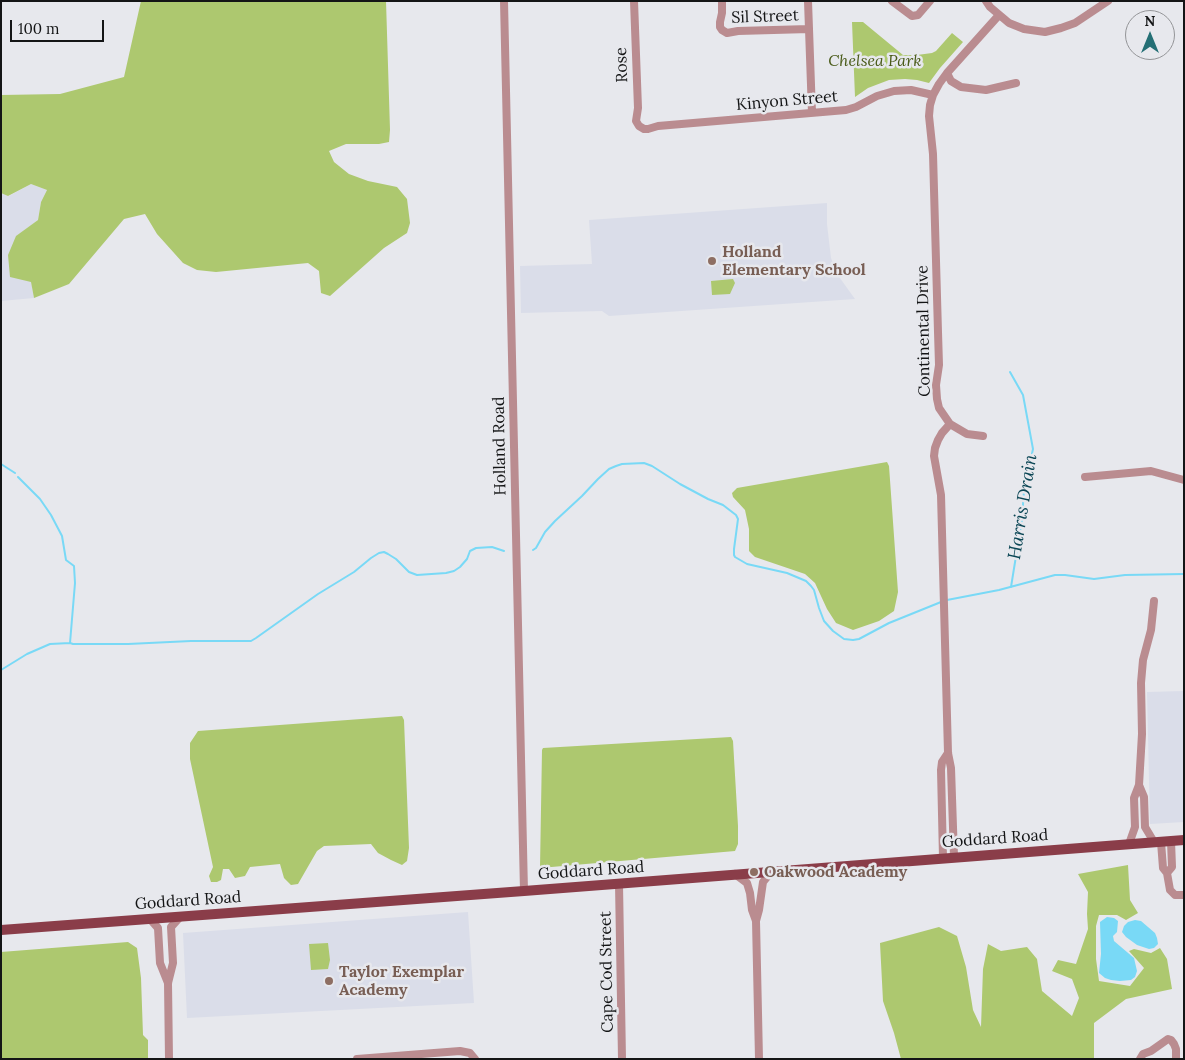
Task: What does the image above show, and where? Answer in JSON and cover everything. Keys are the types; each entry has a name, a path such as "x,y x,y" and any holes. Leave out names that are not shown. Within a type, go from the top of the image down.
{"main road":[{"name":"Goddard Road","path":"1,930 1184,840"}],"street":[{"name":"Holland Road","path":"504,1 524,891"},
{"name":"Rose","path":"634,1 638,108 636,121 639,126"},
{"name":"Sil Street","path":"722,1 720,27 727,33 809,29"},
{"path":"808,1 812,113"},
{"path":"892,1 912,16 918,15 930,1"},
{"path":"986,1 999,15 1015,26 1045,32 1074,23 1108,1"},
{"name":"Continental Drive","path":"950,424 939,408 936,392 939,365 930,105 933,95 947,73 999,15"},
{"path":"947,73 951,81 961,87 986,90 1016,83"},
{"name":"Kinyon Street","path":"639,126 648,129 658,126 846,110 894,90 911,90 933,95"},
{"path":"954,857 951,768 948,753 941,495 934,456 938,440 950,424 967,434 984,436"},
{"path":"1085,477 1151,471 1184,480"},
{"path":"1129,844 1135,827 1134,798 1139,785 1143,660 1151,630 1154,601"},
{"path":"943,858 941,770 942,762 948,753"},
{"path":"1139,785 1144,797 1145,827 1162,842 1172,867 1167,873 1170,890 1175,895 1184,895"},
{"path":"756,921 760,910 763,882 772,871"},
{"path":"735,874 746,883 756,921 759,1059"},
{"name":"Cape Cod Street","path":"619,884 622,1059"},
{"path":"168,1059 168,983 173,963 171,927 180,917"},
{"path":"150,919 158,928 160,963 168,983"},
{"path":"1140,1059 1143,1054 1156,1048 1166,1039 1173,1041 1176,1049 1176,1059"},
{"path":"360,1059 460,1051 470,1053 475,1059"}],"shaded area":[{"path":"31,184 47,190 41,202 38,220 17,236 31,281 34,298 1,301 1,193 9,196"},
{"name":"Holland Elementary School","path":"827,203 827,224 831,258 837,274 855,299 609,316 602,311 521,313 520,266 592,264 589,220"},
{"path":"1184,691 1184,822 1150,824 1147,692"},
{"name":"Taylor Exemplar Academy","path":"468,912 474,1003 187,1018 183,933"}],"green space":[{"path":"141,1 386,1 389,142 379,144 346,144 329,151 334,162 349,174 368,181 397,187 407,199 410,223 407,233 384,248 330,296 321,293 319,271 308,263 216,272 197,270 183,263 157,234 145,214 124,219 69,284 34,298 31,282 10,277 8,255 16,236 38,220 41,202 47,190 31,184 8,196 1,193 1,95 60,94 124,77"},
{"name":"Chelsea Park","path":"852,22 863,22 903,55 932,53 952,33 963,42 929,83 905,79 889,80 868,88 855,97"},
{"path":"733,279 735,283 730,294 712,295 711,281"},
{"path":"887,462 889,466 898,592 894,611 879,621 853,630 836,623 815,583 805,574 755,557 749,551 749,529 745,510 733,497 732,493 737,488"},
{"path":"402,716 404,720 409,848 407,861 402,865 391,860 378,853 371,844 324,846 317,851 298,884 291,885 284,878 280,864 250,867 245,876 235,878 229,869 223,869 221,880 211,882 209,876 213,867 190,759 190,743 198,731"},
{"path":"731,737 733,741 738,826 738,844 735,851 540,868 543,748"},
{"path":"1128,865 1130,900 1138,913 1126,920 1117,915 1099,915 1096,926 1096,959 1099,981 1130,986 1144,968 1129,951 1134,949 1151,953 1160,948 1167,959 1172,989 1126,999 1094,1023 1094,1059 901,1059 883,1001 880,943 939,927 957,936 966,967 973,1010 981,1027 983,969 988,944 1001,951 1027,947 1037,959 1042,991 1072,1016 1079,998 1072,979 1052,971 1058,960 1076,964 1088,929 1088,892 1078,874"},
{"path":"128,942 137,948 141,978 143,1035 148,1040 148,1059 1,1059 1,952"},
{"path":"328,943 330,960 328,969 311,970 309,944"}],"water":[{"path":"1107,917 1118,921 1117,932 1113,936 1114,941 1134,958 1137,971 1135,977 1131,980 1111,980 1099,973 1101,954 1100,922"},
{"path":"1141,921 1155,933 1158,944 1154,948 1149,949 1137,945 1122,932 1128,922"}],"waterway":[{"name":"Harris Drain","path":"1010,372 1023,395 1033,449 1024,490 1022,519 1011,587"},
{"path":"533,550 555,521 609,469 622,464 644,463 708,499 723,505 736,515 738,519 734,549 735,557 747,564 787,573 806,581 814,590 824,621 844,639 859,639 889,623 941,602"},
{"path":"1,464 15,473"},
{"path":"18,477 40,499 51,515 62,536 66,560 74,566 75,583 70,643"},
{"path":"1,670 27,654 50,644 251,641 379,553 384,552 388,554 409,572 417,575 454,571 467,559 470,551 476,548 492,547 504,551"},
{"path":"947,600 999,590 1055,575 1094,579 1125,575 1184,574"}],"place":[{"name":"Holland Elementary School","path":"712,261"},
{"name":"Oakwood Academy","path":"754,872"},
{"name":"Taylor Exemplar Academy","path":"329,981"}]}
